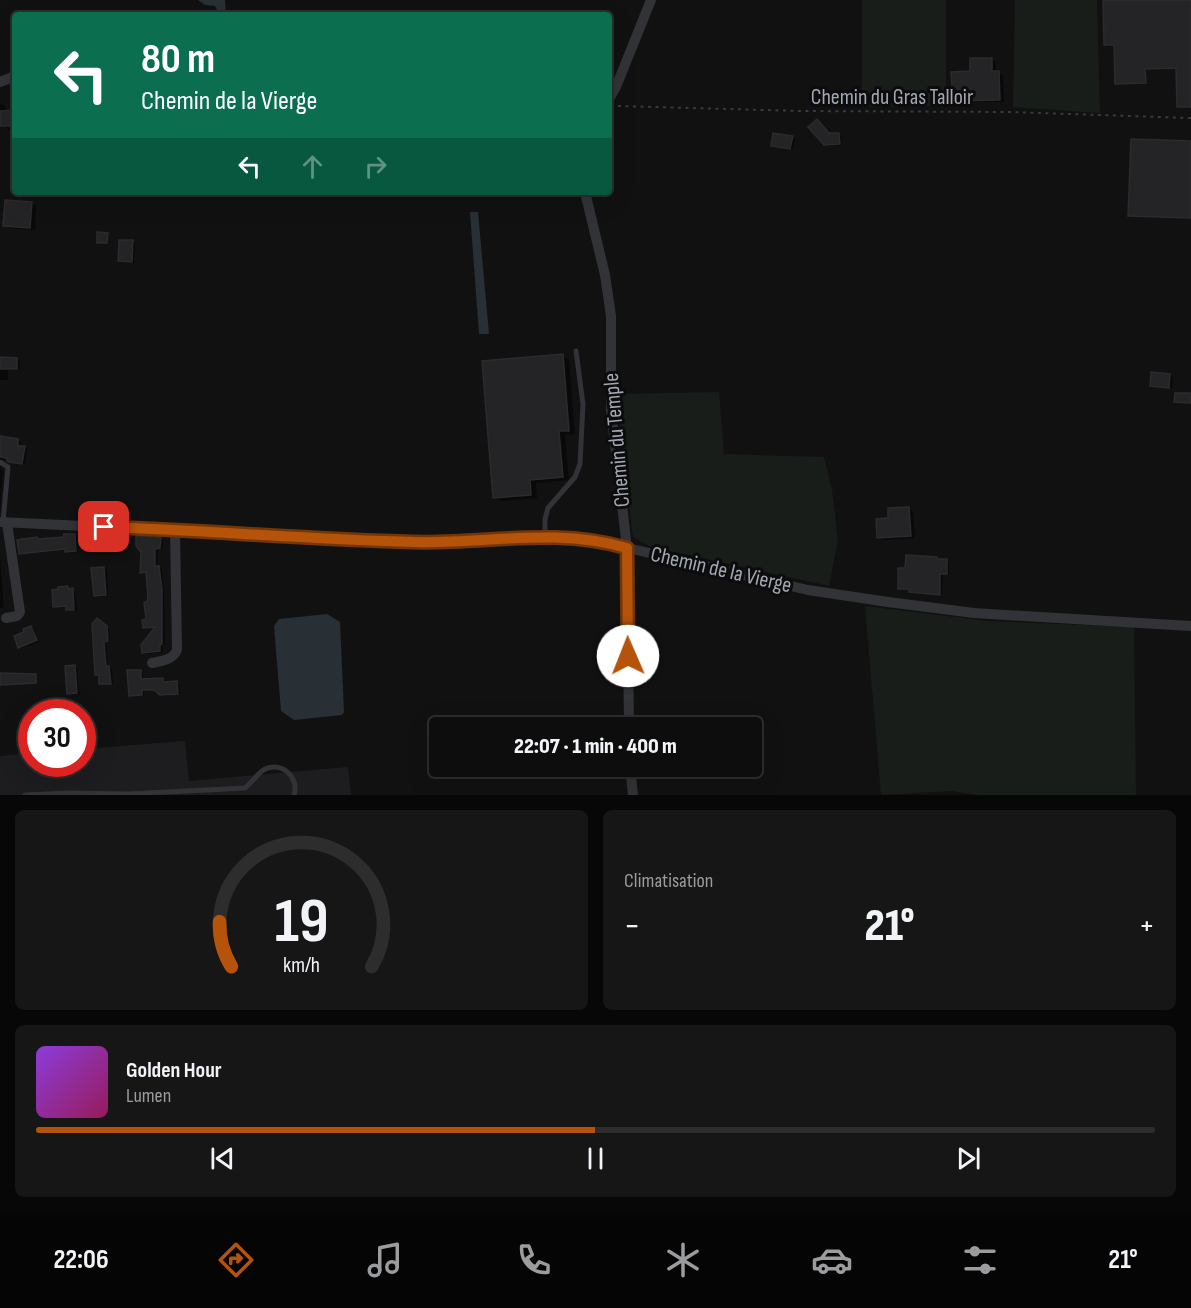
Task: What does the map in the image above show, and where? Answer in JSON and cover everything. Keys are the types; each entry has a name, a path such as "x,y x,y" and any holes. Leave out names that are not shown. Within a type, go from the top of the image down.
{"street":[{"path":"613,102 616,87 651,0"},
{"name":"Chemin du Temple","path":"586,195 610,304 611,410 627,548 629,717"},
{"path":"3,522 20,612 17,616 6,618"},
{"name":"Chemin de la Vierge","path":"3,522 415,543 568,537 627,548 808,590 922,607 1024,617 1191,626"},
{"path":"152,663 171,658 177,650 175,529"},
{"path":"631,777 633,795"}],"lane":[{"path":"545,537 545,519 548,508 575,477 580,464 583,404 576,351"},
{"path":"0,462 8,467 3,522"},
{"path":"25,795 134,795 245,788 261,772 273,767 284,769 293,776 297,788 294,795"}],"path":[{"name":"Chemin du Gras Talloir","path":"613,102 801,111 1004,112 1191,118"}],"shaded area":[{"path":"198,0 225,0 226,12 218,12 215,6 205,5"},
{"path":"862,0 946,0 946,106 862,107"},
{"path":"1015,0 1097,0 1100,113 1013,107"},
{"path":"470,212 478,212 489,334 479,334"},
{"path":"719,392 724,454 824,457 832,490 838,540 829,586 651,547 633,537 616,394"},
{"path":"865,606 988,621 1134,627 1136,795 977,795 953,791 881,795"},
{"path":"327,614 340,622 344,712 342,715 294,720 281,711 274,626 279,619"},
{"path":"185,741 189,781 348,767 351,795 0,795 0,756 18,754 18,777 96,777 96,748"}],"building":[{"path":"1103,0 1191,0 1191,107 1177,107 1176,68 1145,69 1146,83 1115,84 1114,45 1104,45"},
{"path":"970,58 992,58 992,71 999,71 1000,100 957,101 957,87 952,87 951,72 970,71"},
{"path":"12,110 12,126 0,126 0,111"},
{"path":"817,119 829,133 839,133 840,144 824,145 808,127"},
{"path":"773,133 793,136 790,149 771,146"},
{"path":"1131,139 1191,141 1191,218 1128,216"},
{"path":"5,200 32,202 30,228 3,226"},
{"path":"97,232 108,233 107,243 97,243"},
{"path":"119,240 133,240 132,262 118,261"},
{"path":"563,354 569,431 559,431 563,477 530,480 531,495 493,498 482,361"},
{"path":"0,357 17,358 17,369 0,369"},
{"path":"1151,372 1170,374 1169,388 1150,386"},
{"path":"1175,393 1191,393 1191,403 1174,402"},
{"path":"0,436 18,439 18,446 25,446 22,464 9,462 7,458 0,457"},
{"path":"909,507 911,536 877,538 876,519 888,518 888,508"},
{"path":"64,534 75,534 76,551 65,552 65,549 19,554 17,540 64,537"},
{"path":"136,536 161,537 160,548 155,549 155,566 159,566 162,589 160,651 142,653 141,645 155,627 143,628 142,620 146,619 144,602 147,602 148,597 146,572 140,573 141,552 136,546"},
{"path":"906,555 947,559 947,574 940,574 940,595 898,589 898,568 905,568"},
{"path":"104,567 106,595 94,596 91,568"},
{"path":"68,586 68,589 73,588 74,610 66,610 66,606 53,607 52,590"},
{"path":"97,618 107,626 108,641 104,642 106,666 109,666 111,684 99,684 99,675 95,675 92,624"},
{"path":"31,626 37,640 18,648 14,636"},
{"path":"75,665 77,693 67,694 65,666"},
{"path":"127,670 141,670 141,679 163,678 163,682 177,681 178,694 160,695 154,690 142,690 142,695 129,696"},
{"path":"0,673 36,674 36,683 0,685"}],"route":[{"path":"104,527 415,543 568,537 615,545 627,548 628,656"}]}
